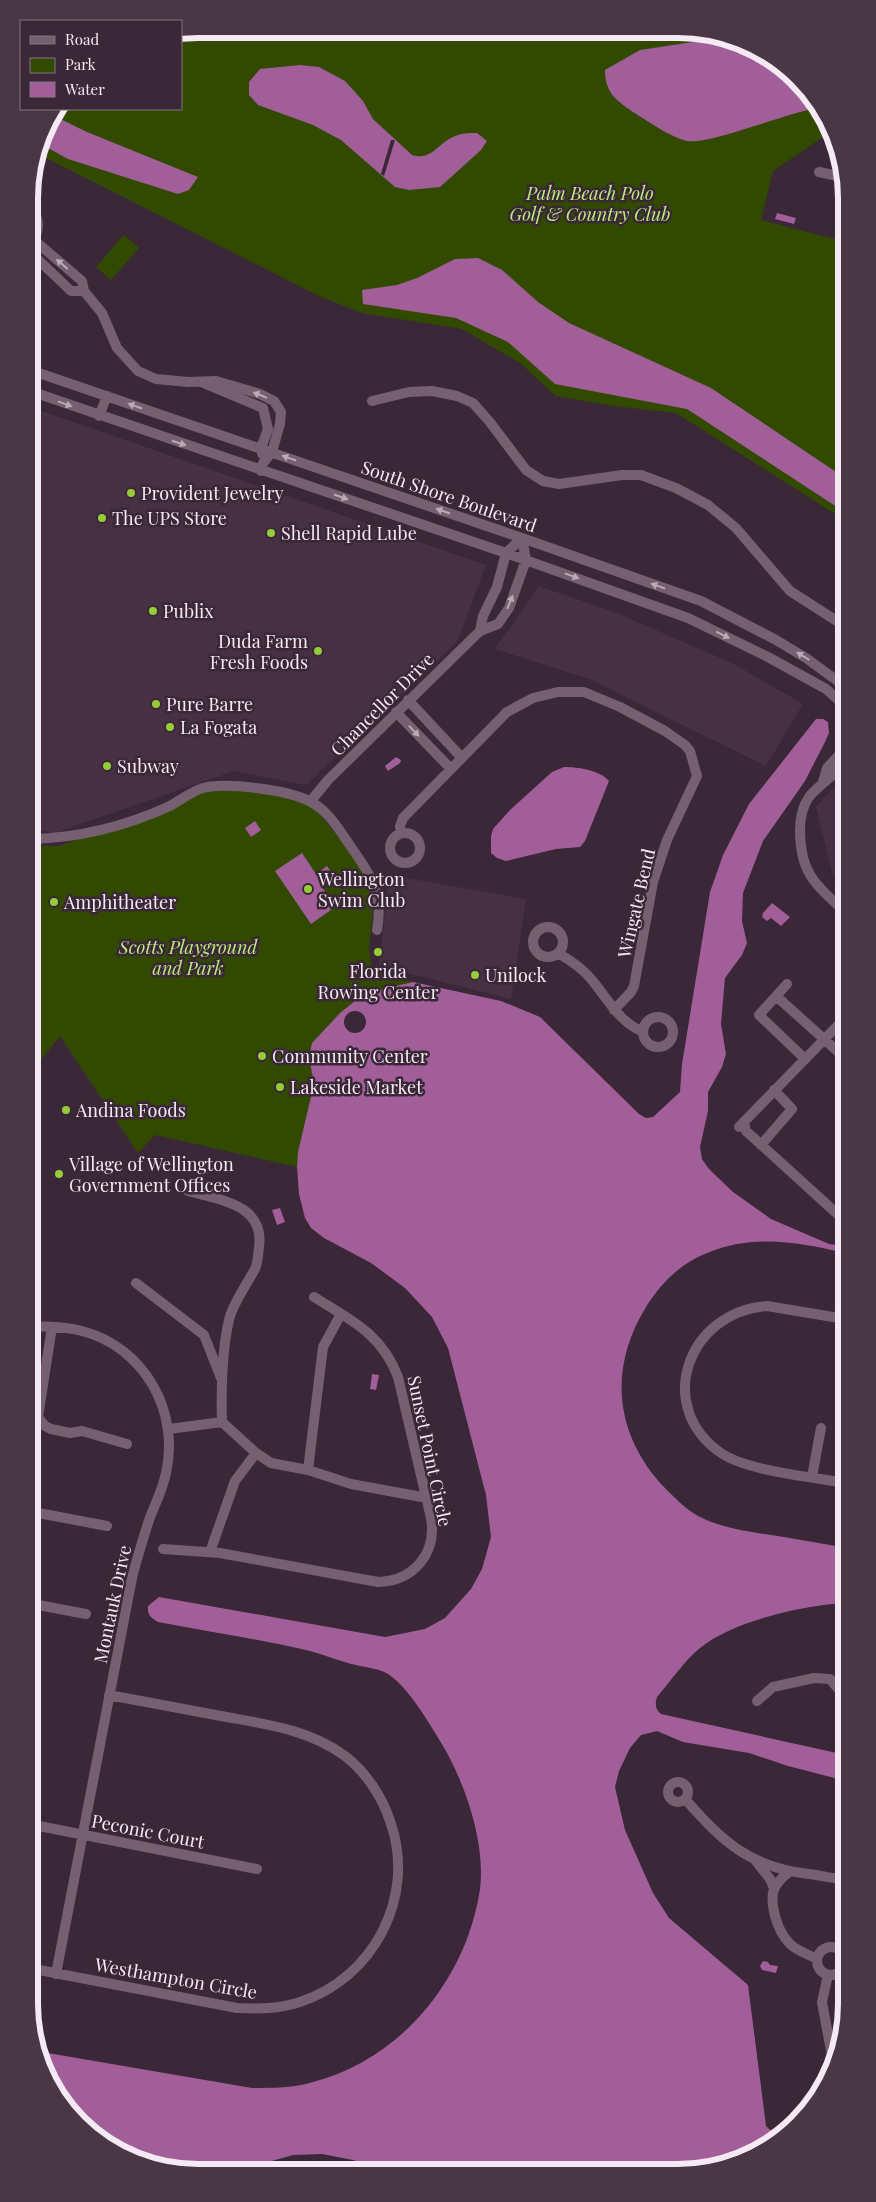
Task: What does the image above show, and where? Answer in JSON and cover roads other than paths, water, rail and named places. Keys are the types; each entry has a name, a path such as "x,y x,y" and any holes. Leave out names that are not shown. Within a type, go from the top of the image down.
{"street":[{"path":"819,172 837,177"},
{"path":"38,219 38,236"},
{"path":"38,248 82,281 84,291 102,313 116,348 138,371 156,379 200,382 216,381 260,394 274,401 281,412 272,452 262,467"},
{"path":"38,260 71,291 84,291"},
{"name":"South Shore Boulevard","path":"38,373 701,601 776,640 806,658 838,681"},
{"path":"200,382 211,388 236,395 263,408 268,429 261,448 262,467"},
{"path":"372,401 409,392 432,391 457,396 473,403 526,470 543,481 559,484 622,475 641,475 676,488 708,505 736,528 790,590 838,622"},
{"name":"South Shore Boulevard","path":"38,395 262,467 688,618 768,657 826,689 838,700"},
{"path":"99,416 107,396"},
{"path":"506,553 522,538"},
{"name":"Chancellor Drive","path":"310,802 328,780 480,631 498,624 509,608 526,560 522,538"},
{"name":"Chancellor Drive","path":"480,631 483,616 497,587 506,553"},
{"name":"Wingate Bend","path":"401,834 400,826 403,818 507,712 533,698 558,692 584,692 620,707 665,731 690,751 697,776 667,840 653,882 634,986 631,992 614,1010"},
{"path":"408,700 462,758"},
{"path":"396,712 451,769"},
{"path":"432,750 444,738"},
{"path":"823,782 828,768 838,757"},
{"path":"838,770 808,798 802,809 800,825 802,859 811,878 838,906"},
{"path":"38,839 74,837 118,826 170,806 202,788 227,784 272,791 310,802 330,818 370,874 378,892 380,913 377,930"},
{"path":"558,953 591,978 614,1010 632,1026 644,1032"},
{"path":"787,984 759,1015 805,1059"},
{"path":"776,996 838,1051"},
{"path":"838,1026 741,1124 746,1131 838,1215"},
{"path":"761,1145 792,1110 774,1090"},
{"path":"188,1191 232,1204 245,1210 256,1221 259,1234 256,1266 229,1319 223,1381 222,1422 256,1453 272,1463 308,1470 351,1484 427,1498"},
{"path":"136,1283 204,1335 223,1381"},
{"name":"Sunset Point Circle","path":"164,1549 210,1552 372,1581 391,1581 414,1570 423,1561 429,1550 432,1524 394,1364 374,1337 314,1297"},
{"path":"838,1318 780,1307 760,1306 742,1310 724,1318 705,1334 693,1353 689,1365 686,1390 689,1409 696,1427 712,1446 722,1454 746,1464 838,1482"},
{"path":"308,1470 323,1347 341,1314"},
{"name":"Montauk Drive","path":"38,1326 82,1331 96,1336 110,1342 135,1361 154,1385 163,1406 169,1429 169,1459 166,1474 134,1571 56,1974"},
{"path":"52,1327 38,1417 41,1422 51,1429 70,1433 82,1431 126,1444"},
{"path":"169,1429 222,1422"},
{"path":"812,1477 821,1428"},
{"path":"210,1552 234,1481 256,1453"},
{"path":"38,1513 107,1526"},
{"path":"38,1605 86,1614"},
{"path":"757,1701 773,1687 814,1678 830,1679 838,1688"},
{"name":"Westhampton Circle","path":"38,1970 237,2008 268,2009 299,2003 328,1990 344,1979 362,1962 378,1942 386,1925 397,1889 398,1851 388,1814 373,1786 361,1771 337,1751 308,1735 289,1729 109,1695"},
{"path":"685,1799 715,1833 753,1858 789,1872 838,1877"},
{"name":"Peconic Court","path":"38,1826 257,1869"},
{"path":"753,1858 770,1879 774,1888"},
{"path":"789,1872 774,1888 771,1900 782,1934 798,1950 817,1958"},
{"path":"817,1958 825,1948 834,1947 838,1950"},
{"path":"817,1958 821,1971 828,1975 838,1973"},
{"path":"828,1975 822,2002 831,2051"}],"water":[{"path":"705,40 730,46 749,54 776,71 792,84 811,109 711,138 697,141 680,139 633,112 617,100 609,90 605,70 640,50"},
{"path":"300,65 319,67 345,81 363,101 373,119 412,155 425,156 430,154 447,140 462,134 477,133 487,141 481,150 440,187 409,190 395,187 341,140 313,125 258,105 249,95 249,82 260,69"},
{"path":"59,118 87,132 198,177 189,190 178,194 68,159 46,147"},
{"path":"777,213 796,218 794,224 775,219"},
{"path":"478,258 502,270 538,302 569,323 711,388 838,473 838,508 687,409 555,384 508,342 456,318 363,304 362,290 397,285 417,278 455,259"},
{"path":"816,719 823,719 828,722 829,733 825,742 805,781 763,841 743,893 742,921 747,943 742,955 725,978 721,1024 726,1054 722,1067 708,1092 708,1111 700,1147 702,1159 709,1169 733,1192 771,1219 829,1244 838,1245 838,1252 793,1243 742,1243 707,1253 680,1268 658,1290 646,1307 634,1330 626,1353 622,1375 622,1398 626,1421 645,1464 678,1501 698,1516 734,1528 838,1547 838,1603 810,1607 770,1616 750,1622 714,1638 694,1653 657,1697 656,1704 658,1710 661,1714 838,1753 838,1779 788,1766 749,1753 683,1742 657,1731 641,1735 630,1748 619,1771 615,1787 625,1830 653,1893 669,1918 748,1985 766,2126 770,2130 778,2129 758,2143 720,2159 678,2164 364,2164 322,2154 293,2155 261,2164 187,2164 146,2156 127,2148 100,2131 84,2118 59,2084 45,2053 252,2088 298,2085 344,2071 373,2056 399,2036 423,2013 443,1987 459,1958 471,1927 479,1895 481,1877 477,1836 466,1795 458,1775 417,1704 388,1674 380,1670 350,1664 310,1651 158,1622 151,1618 148,1612 148,1606 159,1597 385,1637 425,1629 445,1618 471,1589 482,1569 491,1537 486,1495 448,1348 432,1317 405,1288 371,1263 324,1238 311,1228 305,1218 299,1194 297,1167 298,1152 314,1084 309,1057 312,1043 340,1013 355,1001 382,989 413,982 501,1001 540,1017 639,1114 646,1118 653,1117 680,1092 682,1064 710,892 723,855 749,804"},
{"path":"396,757 401,760 400,763 388,771 385,766"},
{"path":"564,767 594,772 609,781 585,841 580,847 556,849 506,861 497,858 491,853 493,829 510,810 552,772"},
{"path":"255,821 261,830 251,837 245,828"},
{"path":"302,853 316,874 327,866 335,878 322,887 335,907 311,924 275,871"},
{"path":"772,903 790,917 781,926 771,918 767,921 762,917 763,913"},
{"path":"280,1208 285,1222 277,1225 272,1210"},
{"path":"372,1374 379,1375 376,1390 370,1389"},
{"path":"763,1961 768,1962 770,1965 778,1966 776,1973 762,1970 760,1966"}],"place":[{"name":"Provident Jewelry","path":"131,493"},
{"name":"The UPS Store","path":"102,518"},
{"name":"Shell Rapid Lube","path":"271,533"},
{"name":"Publix","path":"153,611"},
{"name":"Duda Farm Fresh Foods","path":"318,651"},
{"name":"Pure Barre","path":"156,704"},
{"name":"La Fogata","path":"170,727"},
{"name":"Subway","path":"107,766"},
{"name":"Wellington Swim Club","path":"308,889"},
{"name":"Amphitheater","path":"54,902"},
{"name":"Florida Rowing Center","path":"378,952"},
{"name":"Unilock","path":"475,975"},
{"name":"Community Center","path":"262,1056"},
{"name":"Lakeside Market","path":"280,1087"},
{"name":"Andina Foods","path":"66,1110"},
{"name":"Village of Wellington Government Offices","path":"59,1174"}],"park label":[{"name":"Palm Beach Polo Golf & Country Club","path":"590,203"},
{"name":"Scotts Playground and Park","path":"188,958"}]}
